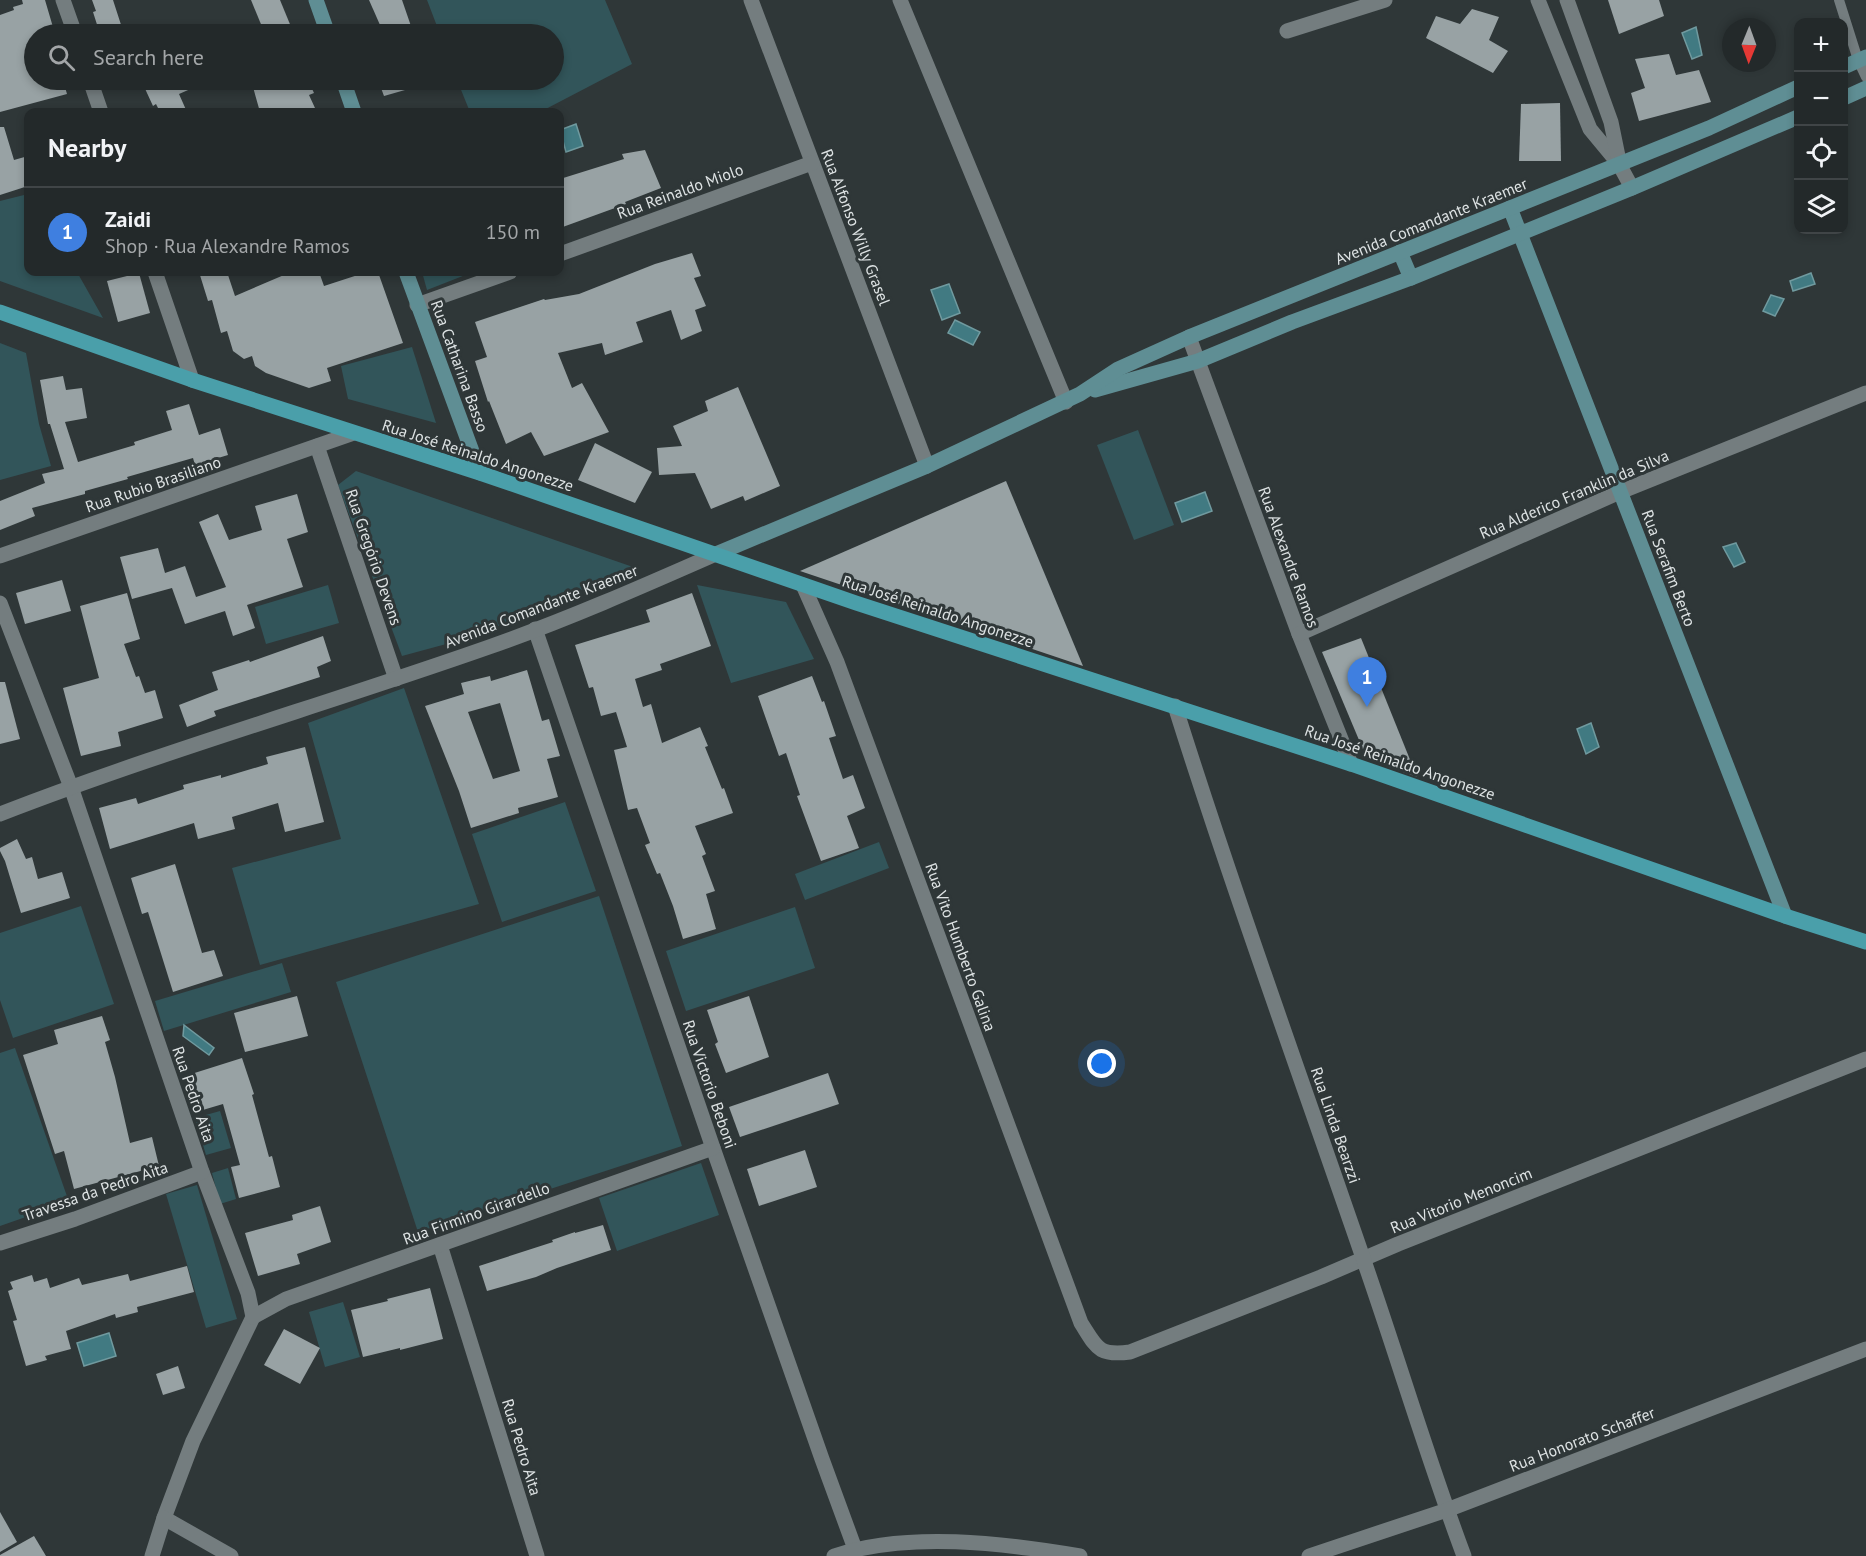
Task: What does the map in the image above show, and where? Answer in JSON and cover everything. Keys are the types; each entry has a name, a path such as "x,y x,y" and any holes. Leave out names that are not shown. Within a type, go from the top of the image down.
{"main road":[{"path":"316,0 324,24"},
{"path":"1848,65 1862,59"},
{"path":"1848,96 1866,88"},
{"name":"Avenida Comandante Kraemer","path":"716,554 927,466 1066,402 1118,369 1189,337 1709,128 1794,89"},
{"path":"346,90 353,108"},
{"name":"Avenida Comandante Kraemer","path":"1080,394 1198,361 1292,322 1411,278 1794,119"},
{"path":"1709,128 1719,151"},
{"name":"Rua Serafim Berto","path":"1510,208 1785,916"},
{"path":"1400,252 1411,278"},
{"name":"Rua Catharina Basso","path":"407,276 480,473"},
{"path":"1283,300 1292,322"},
{"name":"Rua José Reinaldo Angonezze","path":"0,312 192,380 480,473 803,585 1351,764 1785,916 1866,942"}],"street":[{"path":"63,0 71,24"},
{"name":"Rua Alfonso Willy Grasel","path":"751,0 927,466"},
{"path":"900,0 1066,402"},
{"path":"1287,31 1385,0"},
{"path":"1538,0 1590,129 1619,164 1632,188"},
{"path":"1567,0 1611,122 1619,164"},
{"path":"93,90 100,108"},
{"name":"Rua Reinaldo Miolo","path":"564,253 812,163"},
{"path":"156,276 192,380"},
{"path":"417,305 499,276"},
{"name":"Rua Alexandre Ramos","path":"1189,337 1299,634 1351,764"},
{"name":"Rua Alderico Franklin da Silva","path":"1299,634 1620,492 1866,393"},
{"name":"Rua Rubio Brasiliano","path":"0,556 354,433"},
{"name":"Rua Gregório Devens","path":"317,446 396,679"},
{"name":"Avenida Comandante Kraemer","path":"0,814 71,786 492,646 716,554"},
{"name":"Rua Vito Humberto Galina","path":"803,585 837,662 1081,1323"},
{"name":"Rua Pedro Aita","path":"0,603 71,786 202,1172 245,1284 253,1317"},
{"name":"Rua Victorio Beboni","path":"535,629 713,1148 855,1549"},
{"name":"Rua Linda Bearzzi","path":"1175,706 1209,813 1364,1258 1446,1510 1464,1556"},
{"name":"Rua Vitorio Menoncim","path":"1081,1323 1096,1347 1111,1354 1130,1352 1866,1059"},
{"name":"Rua Firmino Girardello","path":"253,1317 286,1299 713,1148"},
{"name":"Travessa da Pedro Aita","path":"0,1243 83,1216 202,1172"},
{"name":"Rua Pedro Aita","path":"440,1245 537,1556"},
{"path":"152,1556 193,1441 253,1317"},
{"name":"Rua Honorato Schaffer","path":"1309,1556 1446,1510 1866,1349"},
{"path":"164,1518 231,1556"},
{"path":"834,1556 855,1549 883,1544 963,1541 1080,1556"}],"lane":[{"path":"1839,0 1862,59 1866,77"}],"shaded area":[{"path":"427,0 605,0 632,64 548,108 468,108 461,90 564,90 564,24 436,24"},
{"path":"1696,27 1702,55 1692,59 1682,33"},
{"path":"576,124 583,146 566,152 564,128"},
{"path":"24,195 24,276 79,276 103,318 0,281 0,201"},
{"path":"1811,273 1815,284 1793,291 1790,281"},
{"path":"423,276 463,276 427,290"},
{"path":"949,284 960,313 942,320 931,290"},
{"path":"1771,295 1784,299 1775,316 1763,311"},
{"path":"955,320 980,332 973,345 948,333"},
{"path":"0,343 26,353 39,424 51,466 0,480"},
{"path":"412,347 436,423 348,399 341,366"},
{"path":"1138,430 1174,525 1134,540 1097,445"},
{"path":"356,471 633,567 519,618 461,640 402,656 338,485"},
{"path":"1205,492 1212,511 1182,522 1175,503"},
{"path":"1736,543 1745,562 1734,567 1723,547"},
{"path":"328,585 339,623 266,644 255,607"},
{"path":"697,585 786,602 814,659 731,683"},
{"path":"404,688 479,904 260,965 232,868 341,839 308,723"},
{"path":"1591,723 1599,747 1586,754 1577,729"},
{"path":"565,802 596,891 502,922 472,834"},
{"path":"879,842 889,868 805,900 795,874"},
{"path":"599,896 682,1146 418,1232 336,982"},
{"path":"81,906 114,1004 13,1038 0,1000 0,933"},
{"path":"795,907 815,968 686,1011 666,951"},
{"path":"282,963 291,992 164,1031 155,1001"},
{"path":"184,1025 214,1048 209,1055 183,1036"},
{"path":"15,1048 69,1202 0,1226 0,1053"},
{"path":"220,1111 231,1148 206,1155 195,1118"},
{"path":"701,1163 719,1215 617,1251 599,1198"},
{"path":"228,1168 236,1199 220,1204 212,1173"},
{"path":"197,1185 237,1319 206,1328 166,1194"},
{"path":"343,1302 360,1357 325,1367 309,1312"},
{"path":"109,1333 116,1356 84,1366 77,1343"}],"building":[{"path":"22,0 45,0 52,24 24,24 24,90 66,90 67,94 0,112 0,15 23,4"},
{"path":"92,0 113,0 121,24 97,24 93,12 96,11"},
{"path":"251,0 280,0 290,24 261,24"},
{"path":"369,0 402,0 410,24 380,24"},
{"path":"1608,0 1659,0 1664,16 1619,34"},
{"path":"1472,9 1499,17 1489,40 1508,51 1493,73 1426,38 1436,16 1460,24"},
{"path":"1669,54 1676,75 1699,70 1711,102 1639,121 1631,93 1645,88 1635,59"},
{"path":"146,90 188,90 179,94 185,108 158,108 156,104 153,106"},
{"path":"254,90 313,90 314,93 309,95 315,108 259,108"},
{"path":"382,90 405,90 384,96"},
{"path":"1560,103 1561,161 1519,161 1521,104"},
{"path":"0,127 4,127 14,160 24,157 24,187 0,195"},
{"path":"645,150 661,188 625,202 626,204 564,227 564,178 624,159 622,154"},
{"path":"692,253 701,276 694,278 706,306 695,310 702,331 681,340 671,310 636,322 643,342 605,355 602,343 558,353 572,388 582,383 609,432 544,456 531,432 506,444 488,402 475,361 487,357 475,322 544,299 579,294 655,264"},
{"path":"127,276 140,276 150,313 118,322 107,281"},
{"path":"200,276 228,276 235,296 282,276 320,276 324,286 355,276 379,276 403,343 327,368 331,381 309,388 266,373 255,366 252,356 244,359 233,351 227,331 221,333 212,300 208,301"},
{"path":"63,376 66,390 82,388 87,418 65,422 78,462 135,445 134,442 172,430 166,411 189,404 199,435 220,428 228,455 195,465 193,458 85,491 85,494 32,508 35,516 0,530 0,501 45,483 42,474 64,469 50,424 48,424 40,380"},
{"path":"738,387 780,486 745,501 743,496 711,509 695,473 659,475 657,448 682,446 673,426 708,411 705,401"},
{"path":"595,443 652,472 635,503 578,480"},
{"path":"1006,481 1083,666 800,571"},
{"path":"297,494 308,532 287,539 303,587 247,605 255,628 233,636 225,611 185,624 172,588 132,599 120,557 158,548 165,573 185,566 196,597 226,587 199,522 218,514 229,540 262,530 255,506"},
{"path":"62,580 71,611 25,624 16,593"},
{"path":"127,593 140,639 124,644 136,677 139,676 145,693 155,690 163,718 118,732 121,746 81,756 63,688 99,678 80,606"},
{"path":"692,593 711,646 660,664 662,670 635,679 643,707 651,704 662,743 700,727 708,746 705,747 733,813 695,826 706,854 702,856 715,891 706,894 716,929 683,939 660,873 657,874 645,845 650,843 637,808 628,810 614,750 627,747 616,712 601,716 593,687 589,688 575,645 650,622 646,610"},
{"path":"323,636 331,661 317,667 320,677 214,711 216,716 187,727 179,705 218,690 212,672 249,660 250,662"},
{"path":"1361,638 1417,777 1367,759 1322,652"},
{"path":"527,670 542,721 549,719 560,756 547,759 558,797 518,808 519,813 471,828 459,791 425,706 464,694 461,683 490,676 491,681","holes":["500,703 520,771 493,779 468,712"]},
{"path":"812,676 822,702 824,701 836,736 829,738 843,779 853,775 865,808 847,816 859,848 821,861 797,796 800,795 786,753 779,756 758,696"},
{"path":"0,682 5,682 20,739 0,744"},
{"path":"305,747 324,822 285,832 278,803 232,817 235,829 198,839 194,823 110,849 99,808 136,798 138,804 184,789 183,785 221,775 221,778 268,764 266,757"},
{"path":"17,839 26,859 32,857 38,879 62,872 70,898 21,913 0,851 0,848"},
{"path":"175,864 202,953 214,950 223,976 173,992 148,912 142,914 131,878"},
{"path":"297,996 308,1036 245,1052 234,1013"},
{"path":"749,996 769,1057 726,1073 715,1044 718,1042 707,1010"},
{"path":"102,1016 110,1040 105,1042 130,1143 152,1137 159,1166 74,1189 64,1151 55,1154 23,1055 58,1044 54,1030"},
{"path":"242,1058 254,1094 252,1095 269,1157 272,1156 280,1187 239,1198 231,1167 240,1165 223,1104 196,1112 185,1076"},
{"path":"828,1073 839,1104 740,1137 729,1107"},
{"path":"805,1150 817,1187 759,1206 747,1169"},
{"path":"320,1206 331,1242 297,1254 300,1264 258,1276 245,1233 293,1220 292,1215"},
{"path":"603,1225 611,1250 536,1277 487,1291 479,1266 553,1242 552,1240 575,1232"},
{"path":"187,1266 194,1292 137,1307 138,1312 116,1318 115,1314 66,1331 71,1349 45,1356 47,1360 26,1366 13,1321 17,1320 8,1291 13,1289 10,1282 32,1275 34,1282 47,1278 50,1288 79,1278 82,1285 128,1274 130,1281"},
{"path":"430,1288 443,1339 363,1357 351,1310"},
{"path":"284,1329 320,1348 300,1384 264,1365"},
{"path":"178,1366 185,1388 163,1395 156,1374"},
{"path":"0,1512 17,1542 0,1552"},
{"path":"34,1536 46,1556 0,1556 0,1555"}],"place":[{"name":"Zaidi","path":"1367,707"}]}
